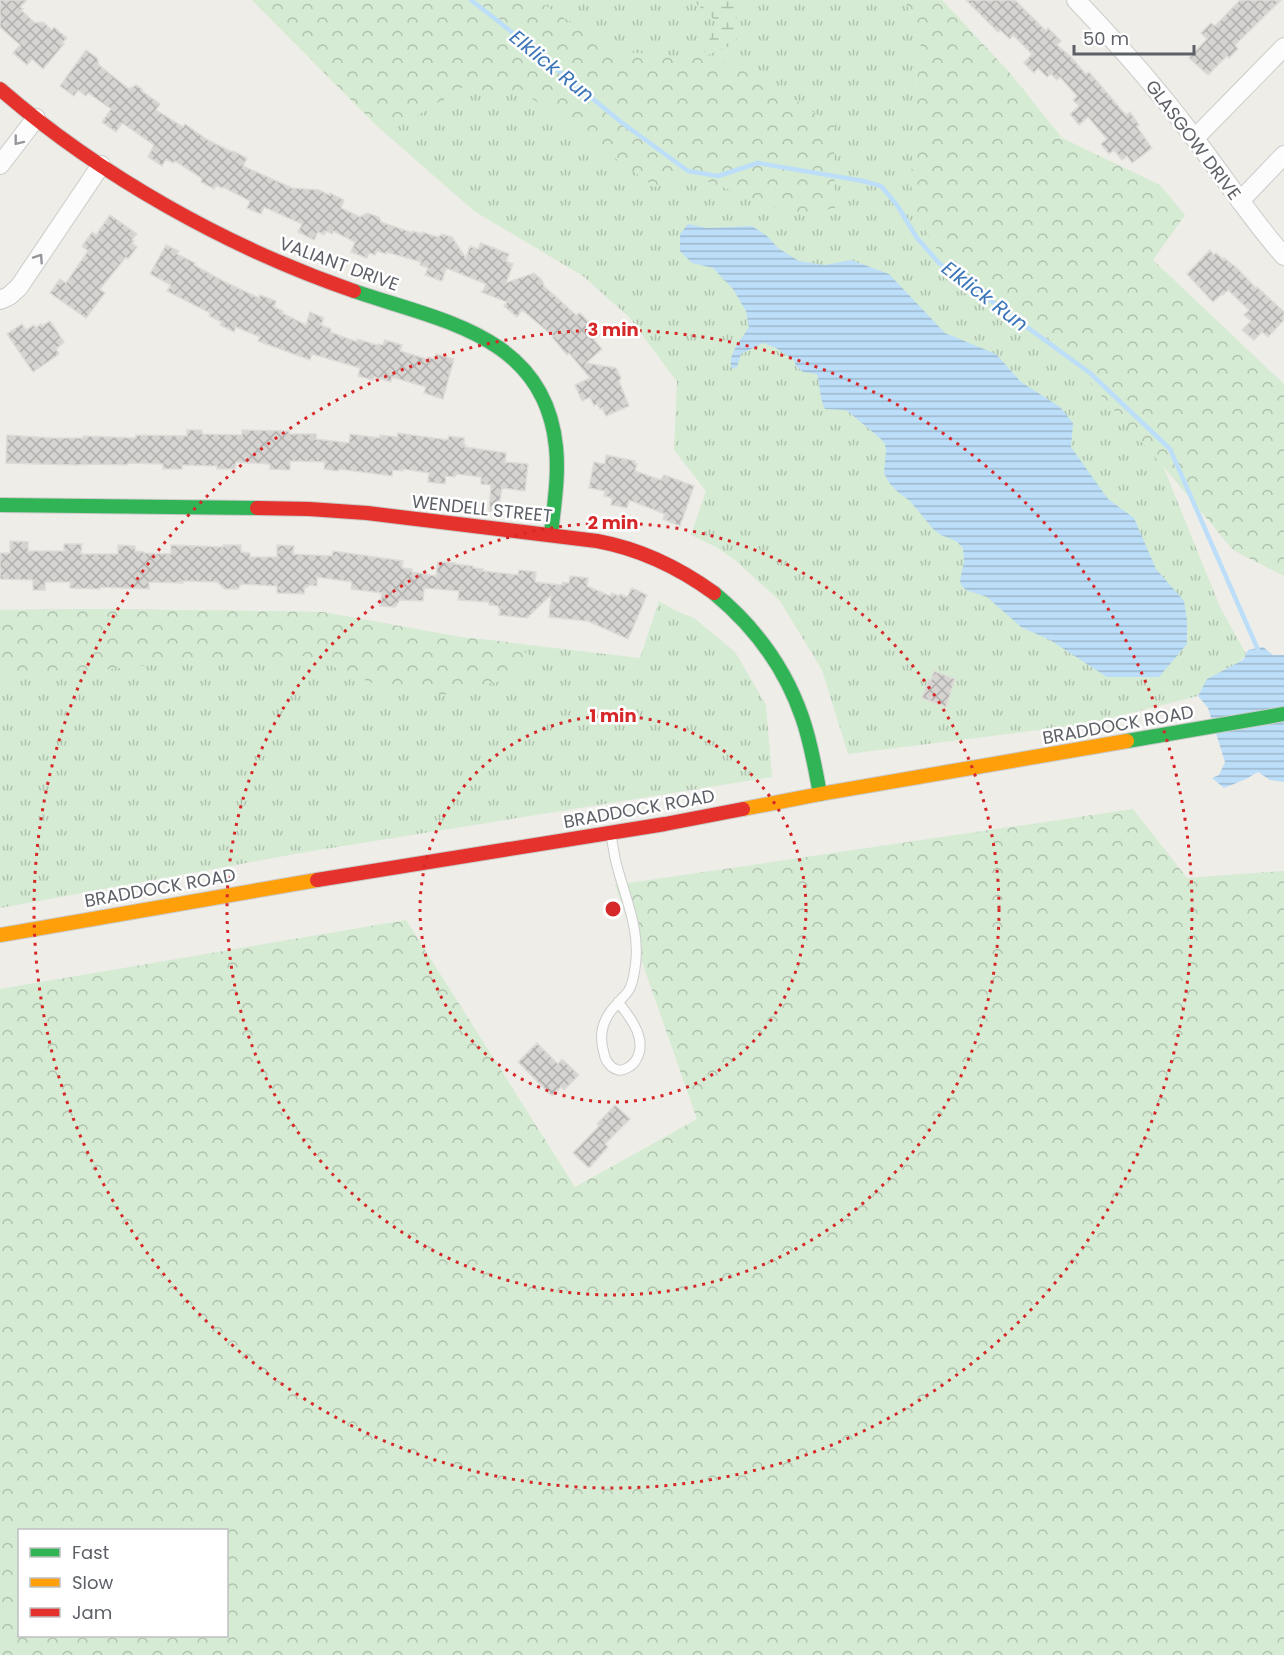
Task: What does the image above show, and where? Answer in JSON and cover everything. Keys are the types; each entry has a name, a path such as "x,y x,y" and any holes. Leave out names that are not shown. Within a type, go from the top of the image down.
{"street":[{"name":"GLASGOW DRIVE","path":"1076,0 1144,75 1195,138 1262,231 1284,256"},
{"path":"1195,138 1284,47"},
{"name":"VALIANT DRIVE","path":"0,89 101,165 198,224 303,273 357,293 466,327 489,339 509,354 525,371 539,392 550,416 555,436 558,459 551,534"},
{"path":"0,165 36,118"},
{"path":"1240,201 1284,155"},
{"path":"0,300 19,287 101,165"},
{"name":"WENDELL STREET","path":"0,505 311,509 551,534 599,541 631,549 663,561 714,593 740,616 763,644 783,674 797,704 808,736 820,794"},
{"name":"BRADDOCK ROAD","path":"0,935 264,888 611,832 1284,714"}],"lane":[{"path":"611,832 617,865 636,935 635,968 629,990 618,1002 605,1018 600,1034 605,1059 613,1068 619,1070 633,1064 640,1045 639,1034 634,1024 618,1002"}],"green space":[{"path":"252,0 905,0 921,39 915,99 954,277 1053,341 1163,466 1220,607 1246,654 1236,665 1207,684 1198,696 1087,724 848,754 822,670 780,601 735,560 716,547 691,535 706,491 674,450 677,382 630,318 583,276 474,211 377,126"},
{"path":"252,0 537,0 613,51 706,58 751,70 834,126 835,208 796,215 685,173 655,187 526,94 461,88 418,115 377,126"},
{"path":"692,0 735,0 737,4 737,43 703,57 716,21"},
{"path":"905,0 942,0 1010,73 1062,138 1160,185 1185,215 1153,260 1284,384 1284,576 1233,550 1053,341 954,277 915,213 911,183 915,99 921,39"},
{"path":"659,601 694,618 735,652 766,705 772,777 306,852 0,908 0,610 322,612 460,637 640,658"},
{"path":"0,610 322,612 460,637 508,642 538,660 513,678 443,695 384,688 308,656 219,658 112,669 11,672 0,670"},
{"path":"1133,809 1187,878 1284,871 1284,1655 0,1655 0,989 406,920 575,1187 697,1119 615,885"}],"water":[{"path":"688,224 707,228 752,226 767,236 778,248 799,261 825,265 851,260 889,274 945,333 996,354 1021,382 1060,407 1073,423 1071,447 1108,499 1134,518 1156,569 1184,601 1187,644 1159,677 1107,677 1050,640 1021,627 987,597 966,590 960,580 964,562 963,548 956,541 934,530 910,501 890,484 884,473 886,450 882,440 845,410 825,409 817,374 803,372 796,366 794,360 776,348 763,343 741,354 737,367 732,369 733,353 749,327 746,311 733,289 713,268 692,263 680,251 680,234"},
{"path":"1263,647 1273,655 1284,655 1284,782 1270,780 1258,772 1224,788 1212,778 1219,775 1225,762 1208,708 1198,696 1207,679 1243,660 1248,650"}],"building":[{"path":"0,0 27,0 20,7 23,9 21,10 35,23 43,22 52,30 54,27 67,38 43,69 32,59 27,65 13,53 20,45 0,27"},
{"path":"966,0 1015,0 1046,31 1048,28 1061,41 1057,45 1086,74 1089,72 1126,115 1130,112 1139,125 1137,127 1152,148 1132,163 1127,156 1122,160 1114,150 1109,154 1101,144 1107,139 1088,117 1079,125 1070,114 1079,106 1073,100 1077,96 1060,77 1057,80 1051,74 1047,77 1038,68 1034,73 1024,63 1032,54 1013,35 1010,39 1000,30 998,32"},
{"path":"1240,0 1281,0 1235,45 1238,49 1229,58 1227,56 1208,75 1189,58 1207,39 1201,33 1211,23 1215,26"},
{"path":"86,50 97,58 99,65 129,89 136,85 160,104 156,110 183,127 185,124 208,140 247,158 243,166 292,188 319,190 329,195 330,193 344,200 341,208 360,217 367,213 379,217 381,222 413,233 413,231 438,237 442,234 452,237 466,258 470,246 478,249 481,243 509,254 506,261 513,264 506,283 534,273 542,280 544,286 576,315 580,313 601,334 594,340 602,349 586,363 616,368 629,406 606,416 602,408 600,409 597,404 594,406 590,397 582,401 575,385 590,378 569,353 567,355 553,336 522,310 517,317 504,306 507,302 481,292 486,284 446,268 442,281 425,275 428,268 420,265 421,262 386,252 386,254 377,251 375,255 369,253 367,258 351,252 355,242 333,231 332,234 326,231 324,235 318,232 314,240 298,232 302,224 264,207 261,214 247,208 250,201 223,187 216,185 214,189 201,182 200,177 175,161 173,163 166,159 162,166 148,157 154,145 122,123 116,132 102,122 111,109 88,93 86,96 78,90 74,96 60,86"},
{"path":"110,215 137,234 132,243 137,247 100,289 105,293 86,318 50,293 60,279 66,283 88,251 82,246 92,232 96,235"},
{"path":"166,245 179,251 177,254 195,263 194,265 225,282 259,298 260,295 276,301 274,307 306,325 310,312 324,318 321,325 331,329 330,332 357,342 357,339 383,345 385,340 402,345 400,351 427,359 428,357 435,359 436,354 454,359 443,399 424,393 426,387 392,377 391,382 374,377 373,380 358,376 360,368 312,354 310,360 258,341 260,337 236,327 234,332 220,325 222,322 209,316 210,313 167,291 171,285 150,274"},
{"path":"1210,250 1214,255 1216,253 1237,268 1284,312 1284,320 1268,337 1262,332 1254,340 1242,330 1251,321 1244,315 1249,310 1228,290 1213,302 1187,274"},
{"path":"50,321 64,342 56,349 59,354 33,372 7,334 22,324 26,330 34,325 36,328 41,324 42,326"},
{"path":"187,430 202,430 202,434 242,435 242,430 289,431 289,434 316,434 316,439 349,443 350,434 380,438 380,435 397,437 398,433 448,440 449,436 464,438 465,447 506,453 505,462 528,464 525,491 502,488 498,512 489,511 491,485 481,484 481,477 456,474 455,477 446,476 445,484 428,482 429,473 403,469 403,471 393,470 392,476 339,469 338,471 324,469 325,462 290,461 290,470 270,469 270,464 236,462 235,469 182,465 182,469 163,469 163,464 128,463 127,465 76,465 6,463 7,435 51,438 83,438 83,436 136,438 136,435 187,436"},
{"path":"606,455 635,461 634,463 637,464 635,471 661,480 664,475 694,486 680,526 663,519 665,514 629,500 627,508 611,505 612,498 604,496 605,491 589,488 594,462 605,463"},
{"path":"10,541 28,542 28,551 64,551 64,544 82,544 81,554 118,554 118,545 135,546 135,551 144,553 171,554 171,545 223,547 223,545 241,545 241,552 250,553 250,557 277,557 277,545 294,546 293,554 332,556 333,551 403,561 402,568 436,576 438,562 455,563 473,566 483,571 518,575 519,570 536,572 535,582 562,585 563,582 569,583 570,576 588,578 587,586 610,596 612,593 627,597 632,588 647,595 628,639 588,621 549,617 551,595 527,618 499,615 500,608 489,605 489,602 458,600 459,591 424,588 423,601 400,600 395,607 380,606 382,593 351,589 352,582 317,577 317,586 308,585 305,587 304,594 277,593 277,586 241,584 238,589 225,589 217,582 183,581 183,583 149,582 149,589 70,588 70,582 45,582 45,590 33,590 33,580 0,579 0,553 10,553"},
{"path":"934,671 955,679 946,707 922,698"},
{"path":"537,1043 558,1064 562,1059 579,1075 564,1090 561,1087 552,1096 518,1062"},
{"path":"615,1105 630,1119 605,1144 608,1147 589,1168 573,1153"}],"waterway":[{"name":"Elklick Run","path":"471,0 621,122 688,171 718,176 758,163 881,186 897,205 917,238 939,263 1090,373 1170,449 1259,652"}],"traffic: fast":[{"path":"354,291 421,312 484,338 510,356 532,380 548,409 556,447 557,480 551,534"},
{"path":"0,505 257,508"},
{"path":"714,593 755,634 787,682 805,726 820,794"},
{"path":"1127,741 1284,714"}],"traffic: slow":[{"path":"743,809 1127,741"},
{"path":"0,935 317,880"}],"traffic: jam":[{"path":"0,89 80,151 123,180 168,206 260,254 354,291"},
{"path":"257,508 367,513 597,541 613,544 658,560 687,575 714,593"},
{"path":"317,880 665,824 743,809"}]}
